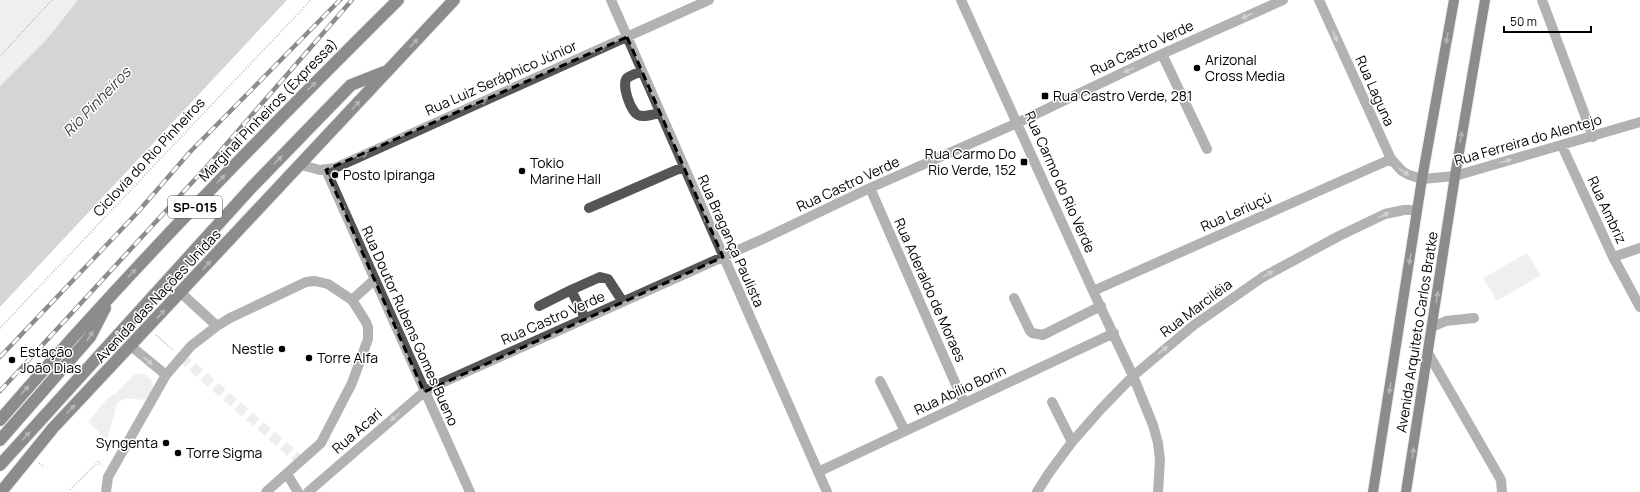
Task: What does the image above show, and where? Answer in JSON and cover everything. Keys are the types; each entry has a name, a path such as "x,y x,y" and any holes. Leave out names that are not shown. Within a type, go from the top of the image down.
{"highway":[{"name":"Marginal Pinheiros (Expressa)","path":"0,420 111,295 296,100 398,0"},
{"name":"Avenida das Nações Unidas","path":"1,492 53,428 454,0"},
{"path":"0,465 251,188 351,85 387,71"},
{"path":"0,440 90,337 111,295"}],"main road":[{"name":"Avenida Arquiteto Carlos Bratke","path":"1373,492 1422,179 1454,0"},
{"name":"Avenida Arquiteto Carlos Bratke","path":"1406,492 1455,176 1485,0"}],"street":[{"name":"Rua Bragança Paulista","path":"611,0 683,167 827,492"},
{"name":"Rua Luiz Seráphico Júnior","path":"301,165 320,170 335,168 709,0"},
{"name":"Rua Carmo do Rio Verde","path":"961,0 1093,291 1114,333 1153,425 1160,460 1158,492"},
{"name":"Rua Castro Verde","path":"424,392 723,257 870,188 1018,123 1162,54 1283,0"},
{"name":"Rua Laguna","path":"1319,0 1391,159 1402,171 1422,179"},
{"path":"1542,0 1593,137"},
{"path":"1162,54 1207,149"},
{"path":"642,71 628,78 624,89 634,112 638,116 644,117 660,113"},
{"name":"Rua Ferreira do Alentejo","path":"1422,179 1455,176 1593,137 1640,122"},
{"name":"Rua Ambriz","path":"1562,146 1614,257 1640,307"},
{"name":"Rua Leriuçú","path":"1093,291 1391,159"},
{"path":"589,208 683,167"},
{"name":"Rua Doutor Rubens Gomes Bueno","path":"326,170 470,492"},
{"name":"Rua Aderaldo de Moraes","path":"870,188 964,403"},
{"name":"Rua Marciléia","path":"1037,492 1072,442 1101,408 1133,376 1194,325 1263,276 1339,236 1385,214 1398,211 1418,210"},
{"path":"1614,257 1640,248"},
{"path":"538,306 600,277 605,277 608,279 623,302"},
{"path":"352,300 374,280"},
{"path":"106,492 108,477 166,375 191,346 217,326 306,282 315,281 328,284 352,300 368,327 367,344 352,383 321,443 266,492"},
{"path":"571,290 585,318"},
{"path":"180,293 217,326"},
{"path":"1014,298 1030,331 1040,335 1043,335 1100,306"},
{"path":"1432,327 1446,321 1474,318"},
{"name":"Rua Abílio Borin","path":"818,472 1114,333"},
{"path":"131,346 166,375"},
{"path":"1428,353 1501,480 1502,492"},
{"path":"880,381 905,431"},
{"name":"Rua Acari","path":"308,492 424,392"},
{"path":"1052,402 1072,442"},
{"path":"287,474 298,492"}],"path":[{"path":"0,56 52,0"},
{"name":"Ciclovia do Rio Pinheiros","path":"0,328 311,0"},
{"path":"148,328 181,357"},
{"path":"70,490 98,462 102,466 115,464"}],"highlighted area":[{"path":"627,37 723,257 424,392 326,170"}],"shaded area":[{"path":"0,0 78,0 46,40 0,86"},
{"path":"1527,253 1541,275 1497,301 1483,278"},
{"path":"142,373 151,379 154,389 145,399 126,399 117,404 107,440 88,422 107,399 116,393 134,375"}],"water":[{"name":"Rio Pinheiros","path":"78,0 287,0 0,307 0,86 46,40"}],"tunnel":[{"path":"181,357 301,461"}],"railway":[{"path":"0,357 137,213 190,152 340,0"},
{"path":"0,391 210,163 352,0"}],"place":[{"name":"Arizonal Cross Media","path":"1197,68"},
{"name":"Rua Castro Verde, 281","path":"1045,96"},
{"name":"Rua Carmo Do Rio Verde, 152","path":"1024,162"},
{"name":"Tokio Marine Hall","path":"522,171"},
{"name":"Posto Ipiranga","path":"335,175"},
{"name":"Nestle","path":"282,349"},
{"name":"Torre Alfa","path":"309,358"},
{"name":"Estação João Dias","path":"12,360"},
{"name":"Syngenta","path":"166,443"},
{"name":"Torre Sigma","path":"178,453"}]}
